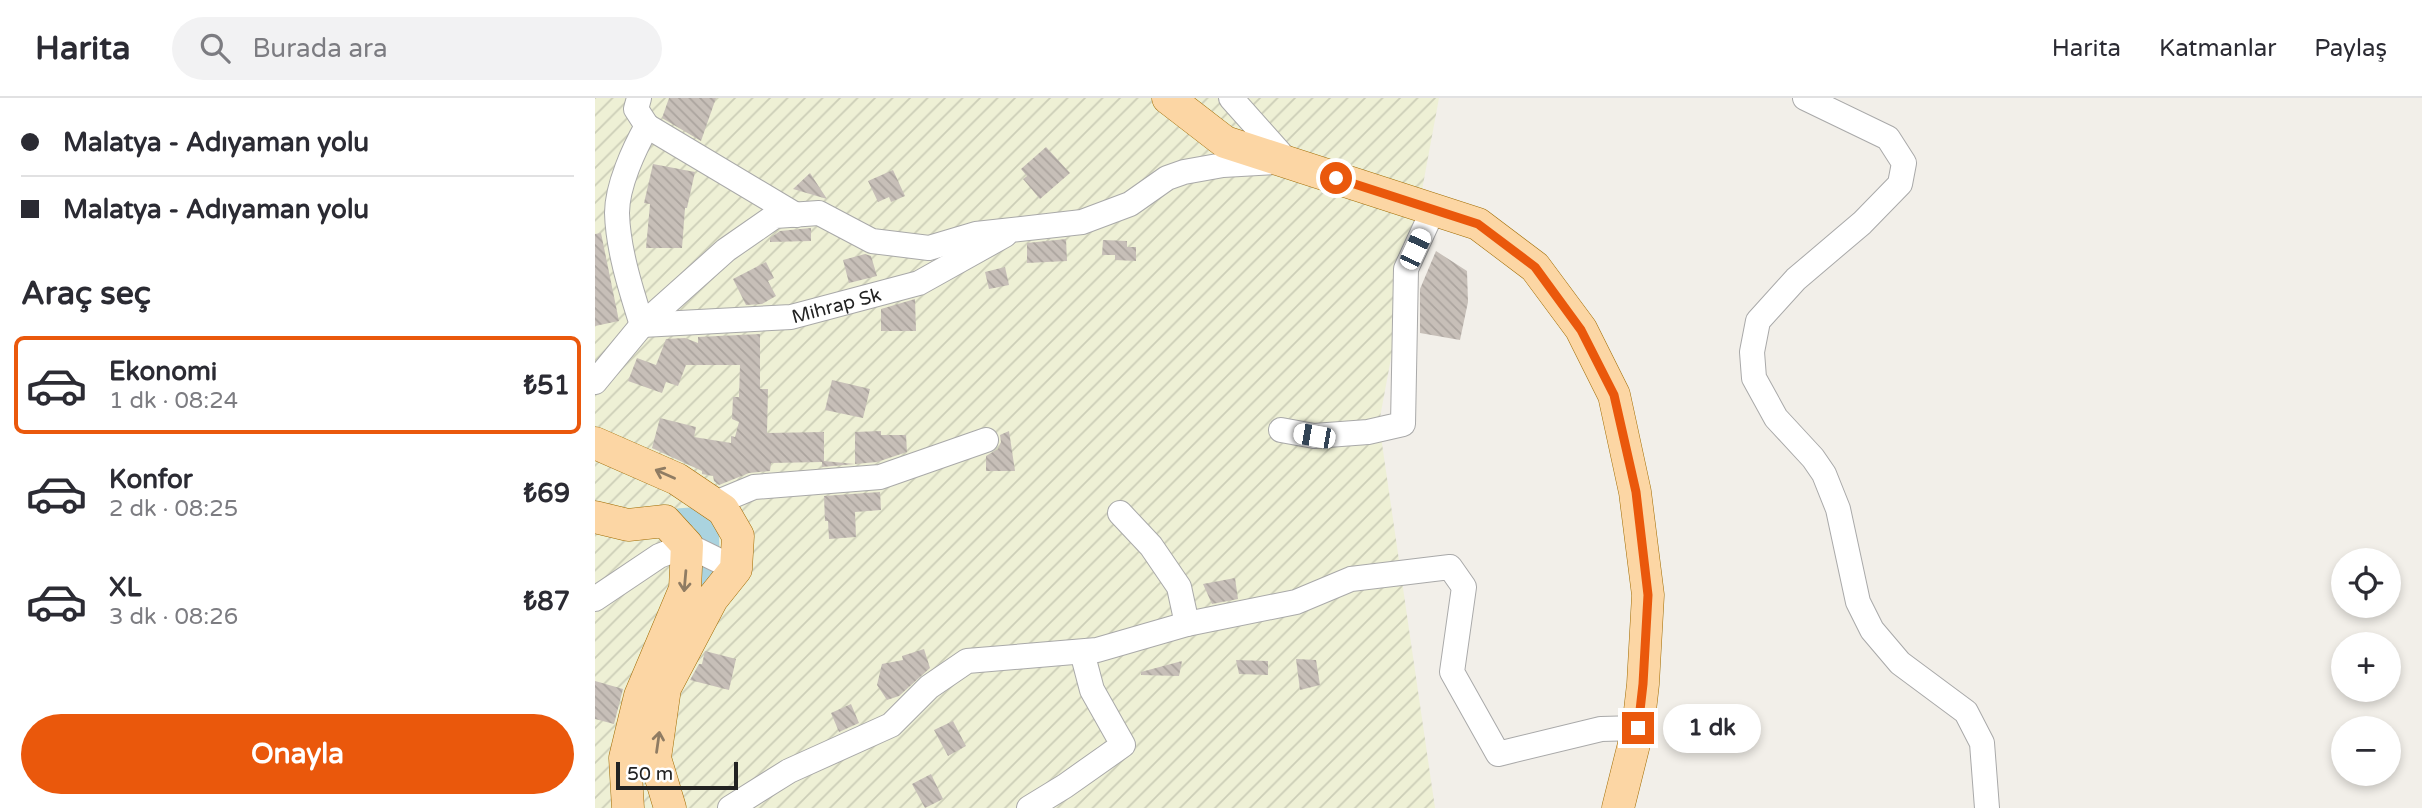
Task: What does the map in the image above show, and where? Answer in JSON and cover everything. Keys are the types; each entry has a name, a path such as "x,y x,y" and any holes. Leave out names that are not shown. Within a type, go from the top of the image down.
{"main road":[{"path":"1168,98 1225,142 1478,224 1535,267 1581,330 1614,395 1636,492 1648,595 1638,728 1618,808"},
{"path":"595,443 677,479 723,510 737,536 736,569 712,599 665,688 655,758 670,808"},
{"path":"595,517 628,525 665,521 687,545 685,589 640,696 625,758 628,808"}],"street":[{"path":"639,98 636,109 647,126 796,215"},
{"path":"1231,98 1287,161"},
{"path":"1805,98 1888,138 1905,163 1900,184 1862,223 1796,279 1758,321 1752,352 1754,378 1776,418 1824,474 1837,509 1859,603 1873,630 1900,663 1966,712 1982,743 1987,808"},
{"path":"642,325 623,250 617,211 629,165 647,126"},
{"path":"595,382 642,325 726,250 775,216 819,213 872,241 929,248 976,234 1082,222 1131,204 1167,178 1184,172 1223,165 1287,161"},
{"path":"1281,430 1314,436 1368,432 1403,424 1406,269 1433,210"},
{"name":"Mihrap Sk","path":"642,325 791,317 919,283 1015,229"},
{"path":"713,504 754,487 880,477 986,440"},
{"path":"1120,513 1151,546 1179,587 1187,624"},
{"path":"595,599 659,556 687,545 736,569"},
{"path":"730,808 789,771 891,725 929,687 967,661 1097,650 1187,624 1296,602 1351,579 1450,567 1464,587 1452,672 1498,754 1601,729 1638,728"},
{"path":"1030,808 1123,745 1092,690 1082,652"}],"green space":[{"path":"595,98 1439,98 1379,423 1435,808 595,808"}],"building":[{"path":"669,98 716,98 701,141 662,118"},
{"path":"1046,147 1070,173 1040,199 1023,179 1027,176 1021,169"},
{"path":"653,164 695,172 685,208 682,248 646,248 650,204 644,203"},
{"path":"893,170 905,196 891,202 889,197 878,202 868,181"},
{"path":"810,173 827,199 793,189"},
{"path":"811,228 811,241 770,242 770,238 780,231"},
{"path":"601,233 619,321 595,326 595,234"},
{"path":"1066,239 1067,261 1027,263 1027,243"},
{"path":"1103,240 1127,241 1127,247 1136,247 1136,261 1115,260 1115,255 1102,255"},
{"path":"1436,251 1467,271 1468,302 1460,340 1420,333 1420,289"},
{"path":"865,254 871,256 877,276 849,283 843,260"},
{"path":"766,262 774,278 768,281 776,296 762,304 746,305 733,279"},
{"path":"1005,267 1009,285 989,289 985,272"},
{"path":"915,299 916,331 881,331 881,309"},
{"path":"760,334 760,389 768,389 767,433 824,432 824,461 855,464 822,467 822,462 771,463 770,471 749,473 719,485 713,476 702,474 702,471 652,448 660,418 696,427 694,437 731,443 731,436 735,437 739,422 732,419 733,397 739,397 740,365 686,365 678,386 666,382 662,393 628,381 637,358 656,365 666,339 685,338 698,343 698,337"},
{"path":"832,380 870,389 863,418 825,410"},
{"path":"881,431 881,435 906,435 907,452 877,462 855,464 855,432"},
{"path":"1009,431 1015,471 986,471 986,456 998,449 1000,435"},
{"path":"880,492 881,510 855,512 856,537 829,539 824,496"},
{"path":"1235,578 1238,599 1212,604 1203,584"},
{"path":"924,649 930,668 899,696 887,700 877,685 882,664 903,660 902,656"},
{"path":"705,651 736,659 729,690 690,680 699,664 702,664"},
{"path":"1296,659 1316,660 1320,685 1300,690"},
{"path":"1236,660 1268,661 1268,675 1239,674"},
{"path":"1182,661 1179,676 1141,675 1141,672"},
{"path":"595,681 623,689 614,724 595,719"},
{"path":"851,704 859,723 839,732 831,713"},
{"path":"953,721 966,746 948,756 934,730"},
{"path":"931,774 943,799 925,808 912,784"}],"waterway":[{"path":"659,519 697,516 710,536 711,567 693,607"}],"route":[{"path":"1336,178 1478,224 1535,267 1581,330 1614,395 1636,492 1648,595 1638,728"}]}
